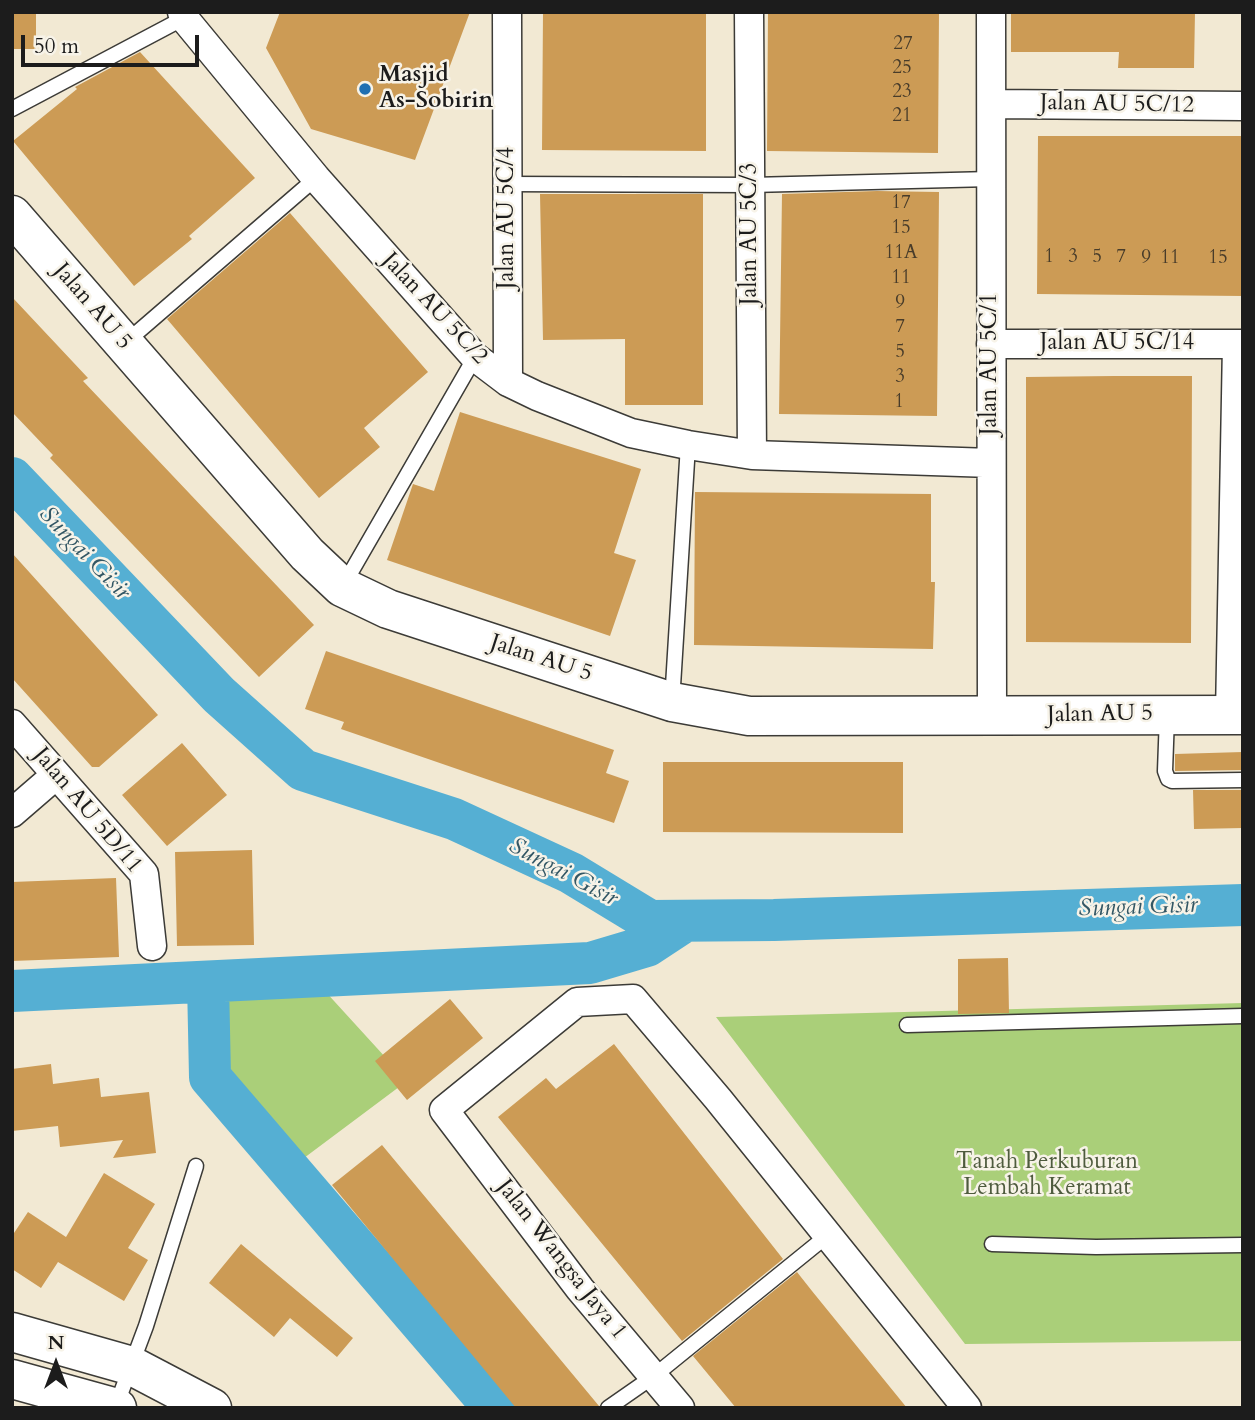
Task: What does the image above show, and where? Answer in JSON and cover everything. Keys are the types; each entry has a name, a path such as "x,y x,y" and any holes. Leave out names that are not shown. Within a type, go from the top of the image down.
{"main road":[{"name":"Jalan AU 5","path":"12,215 307,554 342,587 388,609 672,702 749,716 1236,715"},
{"path":"12,1332 132,1366 212,1408"},
{"path":"12,1379 116,1407"}],"street":[{"name":"Jalan AU 5C/4","path":"507,12 508,382"},
{"name":"Jalan AU 5C/3","path":"749,12 752,455"},
{"name":"Jalan AU 5C/1","path":"991,12 992,716"},
{"name":"Jalan AU 5C/2","path":"183,15 316,178 475,356 508,382 631,433 688,445 752,455 991,463"},
{"name":"Jalan AU 5C/12","path":"992,104 1243,106"},
{"name":"Jalan AU 5C/14","path":"991,344 1240,344"},
{"path":"1236,715 1240,344"},
{"name":"Jalan AU 5D/11","path":"12,724 144,874 152,946"},
{"path":"12,813 56,775"},
{"name":"Jalan Wangsa Jaya 1","path":"680,1408 580,1289 444,1110 577,1002 634,999 828,1236"},
{"path":"828,1236 967,1408"}],"lane":[{"path":"12,109 183,15"},
{"path":"124,344 316,178"},
{"path":"507,184 751,185 991,179"},
{"path":"342,587 475,356"},
{"path":"672,702 688,445"},
{"path":"1167,715 1165,771 1168,779 1243,780"},
{"path":"906,1026 1243,1016"},
{"path":"116,1407 132,1366 196,1166"},
{"path":"608,1408 654,1376 828,1236"},
{"path":"992,1244 1096,1247 1243,1245"}],"green space":[{"path":"324,990 407,1081 304,1158 230,1069 226,994"},
{"name":"Tanah Perkuburan Lembah Keramat","path":"1243,1003 1243,1341 965,1344 716,1017"}],"building":[{"path":"12,12 36,12 36,49 12,49"},
{"name":"Masjid As-Sobirin","path":"280,12 470,12 415,160 311,129 266,48"},
{"path":"543,12 706,12 706,151 542,150"},
{"path":"768,12 939,12 938,153 767,151"},
{"path":"1011,12 1195,12 1194,68 1118,68 1119,52 1011,52"},
{"path":"140,52 255,178 189,236 192,239 134,286 13,141 77,89 75,87"},
{"path":"1038,136 1243,136 1243,296 1037,294"},
{"path":"939,192 937,416 779,414 782,194"},
{"path":"540,194 703,194 703,405 625,405 625,339 543,340"},
{"path":"290,213 428,372 364,428 380,447 319,498 167,319"},
{"path":"12,297 88,378 83,381 314,625 259,677 50,458 53,455 12,412"},
{"path":"1192,376 1191,643 1026,642 1026,377"},
{"path":"460,412 641,469 614,553 636,560 610,636 387,560 413,484 434,491"},
{"path":"695,492 931,494 931,582 935,582 933,649 694,645"},
{"path":"12,553 158,715 99,767 92,767 12,678"},
{"path":"326,651 614,750 606,773 629,781 614,823 341,729 344,722 305,709"},
{"path":"182,743 227,795 167,846 122,795"},
{"path":"1243,752 1243,770 1175,771 1175,754"},
{"path":"663,762 903,762 903,833 663,832"},
{"path":"1193,790 1243,790 1243,828 1194,829"},
{"path":"252,850 254,945 177,946 175,852"},
{"path":"116,878 119,957 12,961 12,882"},
{"path":"1008,958 1009,1013 958,1014 958,959"},
{"path":"450,999 483,1038 407,1100 375,1061"},
{"path":"614,1044 783,1259 682,1341 498,1117 546,1078 556,1089"},
{"path":"51,1064 53,1084 99,1078 101,1097 149,1092 156,1153 113,1158 123,1140 60,1147 58,1126 12,1131 12,1069"},
{"path":"382,1145 598,1408 516,1408 332,1185"},
{"path":"104,1173 155,1204 128,1248 148,1260 124,1301 58,1262 41,1288 12,1269 12,1236 28,1212 66,1237"},
{"path":"241,1244 353,1338 337,1357 290,1318 274,1337 209,1283"},
{"path":"797,1272 907,1408 736,1408 693,1356"}],"waterway":[{"name":"Sungai Gisir","path":"12,478 219,695 303,770 454,819 571,873 650,921 774,920 1243,905"},
{"path":"12,991 590,963 647,946 685,921"},
{"path":"208,982 210,1077 494,1408"}],"place":[{"name":"Masjid As-Sobirin","path":"365,89"}]}
